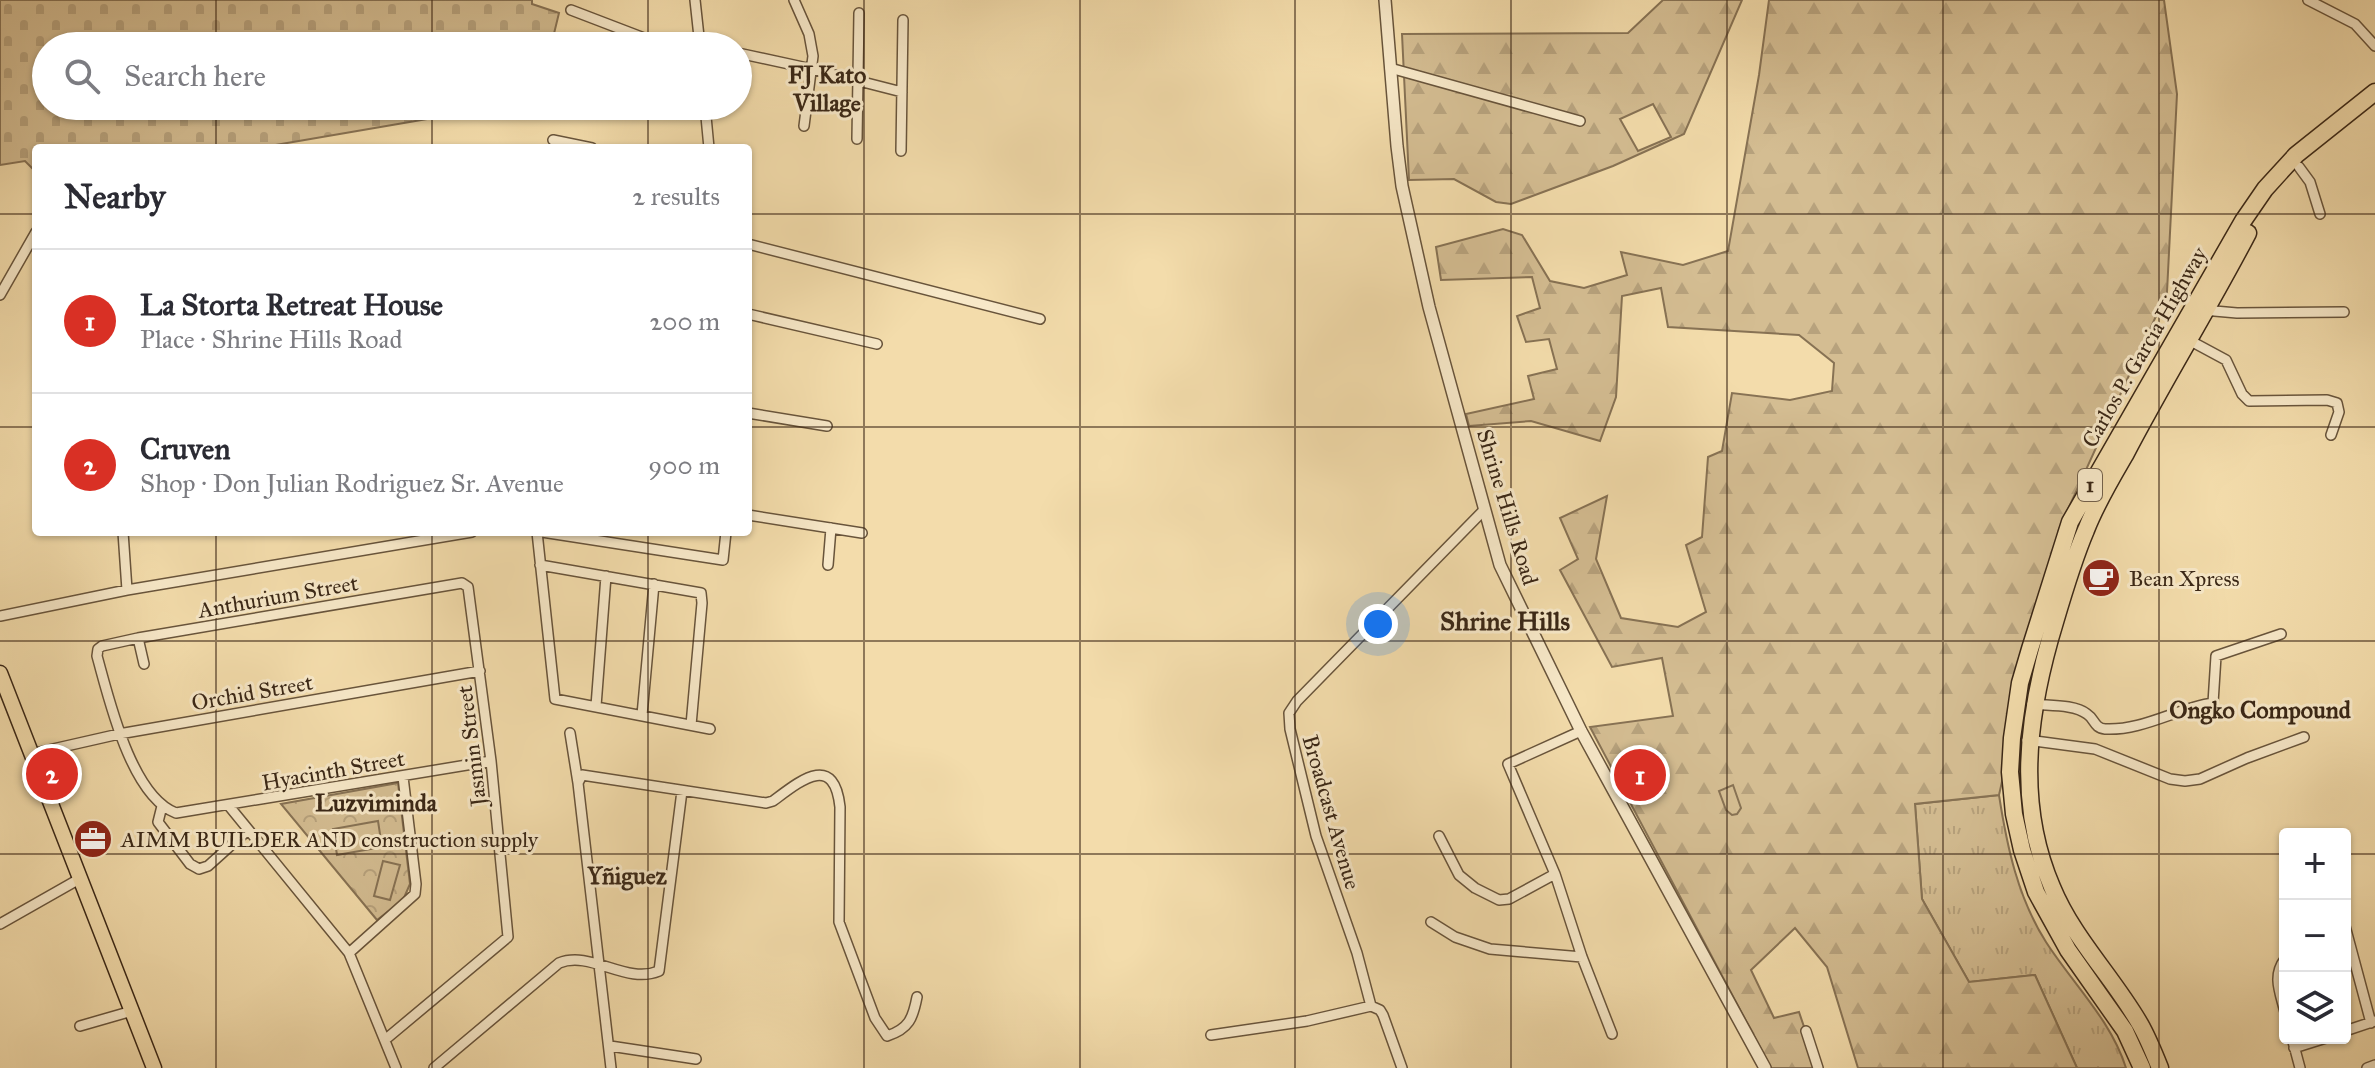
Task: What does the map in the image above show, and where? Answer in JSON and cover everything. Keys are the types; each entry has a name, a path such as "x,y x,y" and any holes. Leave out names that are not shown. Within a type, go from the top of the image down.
{"highway":[{"name":"Carlos P. Garcia Highway","path":"2199,308 2243,221 2279,171 2375,92"},
{"name":"Carlos P. Garcia Highway","path":"2142,1068 2125,1031 2068,950 2036,892 2014,814 2010,772 2020,739 2046,591 2070,522 2199,308 2272,196 2299,167 2375,105"},
{"name":"Carlos P. Garcia Highway","path":"2020,739 2028,772 2031,813 2038,847 2052,887 2083,943 2141,1025 2160,1068"}],"main road":[{"path":"1,680 154,1068"}],"street":[{"path":"695,0 698,32"},
{"path":"794,0 812,45 804,126"},
{"name":"Shrine Hills Road","path":"1385,0 1397,146 1414,243 1500,565 1581,731 1765,1068"},
{"path":"2308,0 2355,24 2375,46"},
{"path":"571,10 628,32"},
{"path":"857,139 859,13"},
{"path":"901,151 903,20"},
{"path":"752,56 902,92"},
{"path":"1390,68 1580,121"},
{"path":"706,120 709,144"},
{"path":"553,140 572,144"},
{"path":"2299,167 2310,182 2320,214"},
{"path":"0,295 32,239"},
{"path":"752,245 1040,319"},
{"path":"2199,308 2237,313 2344,312"},
{"path":"752,315 877,344"},
{"path":"2182,337 2226,360 2242,394 2249,401 2327,400 2337,403 2339,412 2331,435"},
{"path":"752,414 827,426"},
{"name":"Broadcast Avenue","path":"1371,1006 1357,953 1316,836 1290,729 1289,713 1297,701 1484,510"},
{"path":"752,516 862,533"},
{"path":"828,565 831,528"},
{"path":"123,536 127,590"},
{"path":"392,536 393,545"},
{"path":"0,616 127,590 393,545 421,536"},
{"path":"539,536 555,699 710,729"},
{"path":"565,536 723,560 726,536"},
{"path":"540,565 701,593 691,725"},
{"path":"596,706 606,576"},
{"name":"Anthurium Street","path":"119,734 97,656 102,646 466,584"},
{"name":"Jasmin Street","path":"386,1039 508,937 491,761 466,584"},
{"path":"642,715 654,584"},
{"path":"2025,703 2078,709 2086,712 2094,724 2105,729 2156,720 2188,707 2213,703 2216,656 2281,634"},
{"path":"138,638 144,664"},
{"name":"Orchid Street","path":"31,754 119,734 480,671"},
{"path":"1581,731 1508,764 1555,874 1582,957 1612,1034"},
{"path":"570,733 611,1068"},
{"path":"119,734 132,764 162,806 158,822 190,864 199,869 208,866 248,830"},
{"path":"2020,739 2095,749 2170,779 2185,781 2200,779 2304,737"},
{"name":"Hyacinth Street","path":"162,806 181,813 491,761"},
{"path":"578,783 582,775 588,774 766,803 809,776 829,779 838,792 840,807 839,922 875,1018 887,1036 900,1032 912,1020 917,997"},
{"path":"349,953 415,894 403,777"},
{"path":"434,1068 559,963 581,959 642,975 654,973 661,966 682,791"},
{"path":"229,806 349,953 396,1068"},
{"path":"1439,836 1459,875 1475,888 1499,900 1509,899 1555,874"},
{"path":"0,924 81,878"},
{"path":"1431,922 1455,937 1490,949 1582,957"},
{"path":"2351,947 2373,1022 2351,1029"},
{"path":"2279,968 2276,979 2279,990"},
{"path":"1211,1035 1307,1021 1371,1006 1383,1015 1402,1068"},
{"path":"80,1026 132,1011"},
{"path":"1806,1031 1818,1068"},
{"path":"2293,1044 2300,1068"},
{"path":"610,1046 696,1059"},
{"path":"2367,1068 2375,1065"}],"green space":[{"path":"0,0 532,0 532,4 559,13 554,32 32,32 32,120 421,120 281,144 32,144 32,168 25,161 0,165"},
{"path":"1663,0 1742,0 1684,134 1613,166 1511,204 1496,202 1454,179 1409,180 1402,34 1628,33","holes":["1653,104 1671,137 1638,151 1620,119"]},
{"path":"1769,0 2164,0 2177,94 2167,292 2059,529 1999,795 1915,804 1922,899 1969,982 2035,975 2077,1068 1858,1068 1827,967 1795,928 1751,970 1774,1018 1799,1012 1818,1068 1771,1068 1590,727 1673,716 1662,658 1612,667 1560,570 1578,559 1560,518 1607,496 1596,559 1621,618 1678,627 1706,612 1686,545 1702,537 1708,457 1722,451 1732,393 1790,400 1832,391 1834,363 1799,335 1668,327 1661,288 1622,296 1616,397 1600,441 1531,421 1469,426 1466,414 1534,399 1528,376 1557,369 1549,339 1526,342 1517,316 1540,308 1532,277 1441,280 1436,247 1503,229 1522,235 1550,281 1584,288 1627,275 1621,252 1683,265 1728,251"},
{"path":"398,783 410,884 403,900 377,920 281,804"},
{"path":"1733,785 1741,808 1732,815 1726,810 1719,791"},
{"path":"1999,795 2010,853 2028,908 2046,942 2111,1034 2126,1068 2077,1068 2035,975 1969,982 1922,899 1915,804"},
{"path":"378,821 382,847 337,855 333,829"},
{"path":"383,861 400,865 390,900 374,896"}],"place":[{"name":"Bean Xpress","path":"2101,578"},
{"name":"Cruven","path":"52,774"},
{"name":"La Storta Retreat House","path":"1640,775"},
{"name":"AIMM BUILDER AND construction supply","path":"93,839"}],"district":[{"name":"FJ Kato Village","path":"827,89"},
{"name":"Shrine Hills","path":"1505,621"},
{"name":"Ongko Compound","path":"2260,710"},
{"name":"Luzviminda","path":"376,803"},
{"name":"Yñiguez","path":"627,876"}]}
